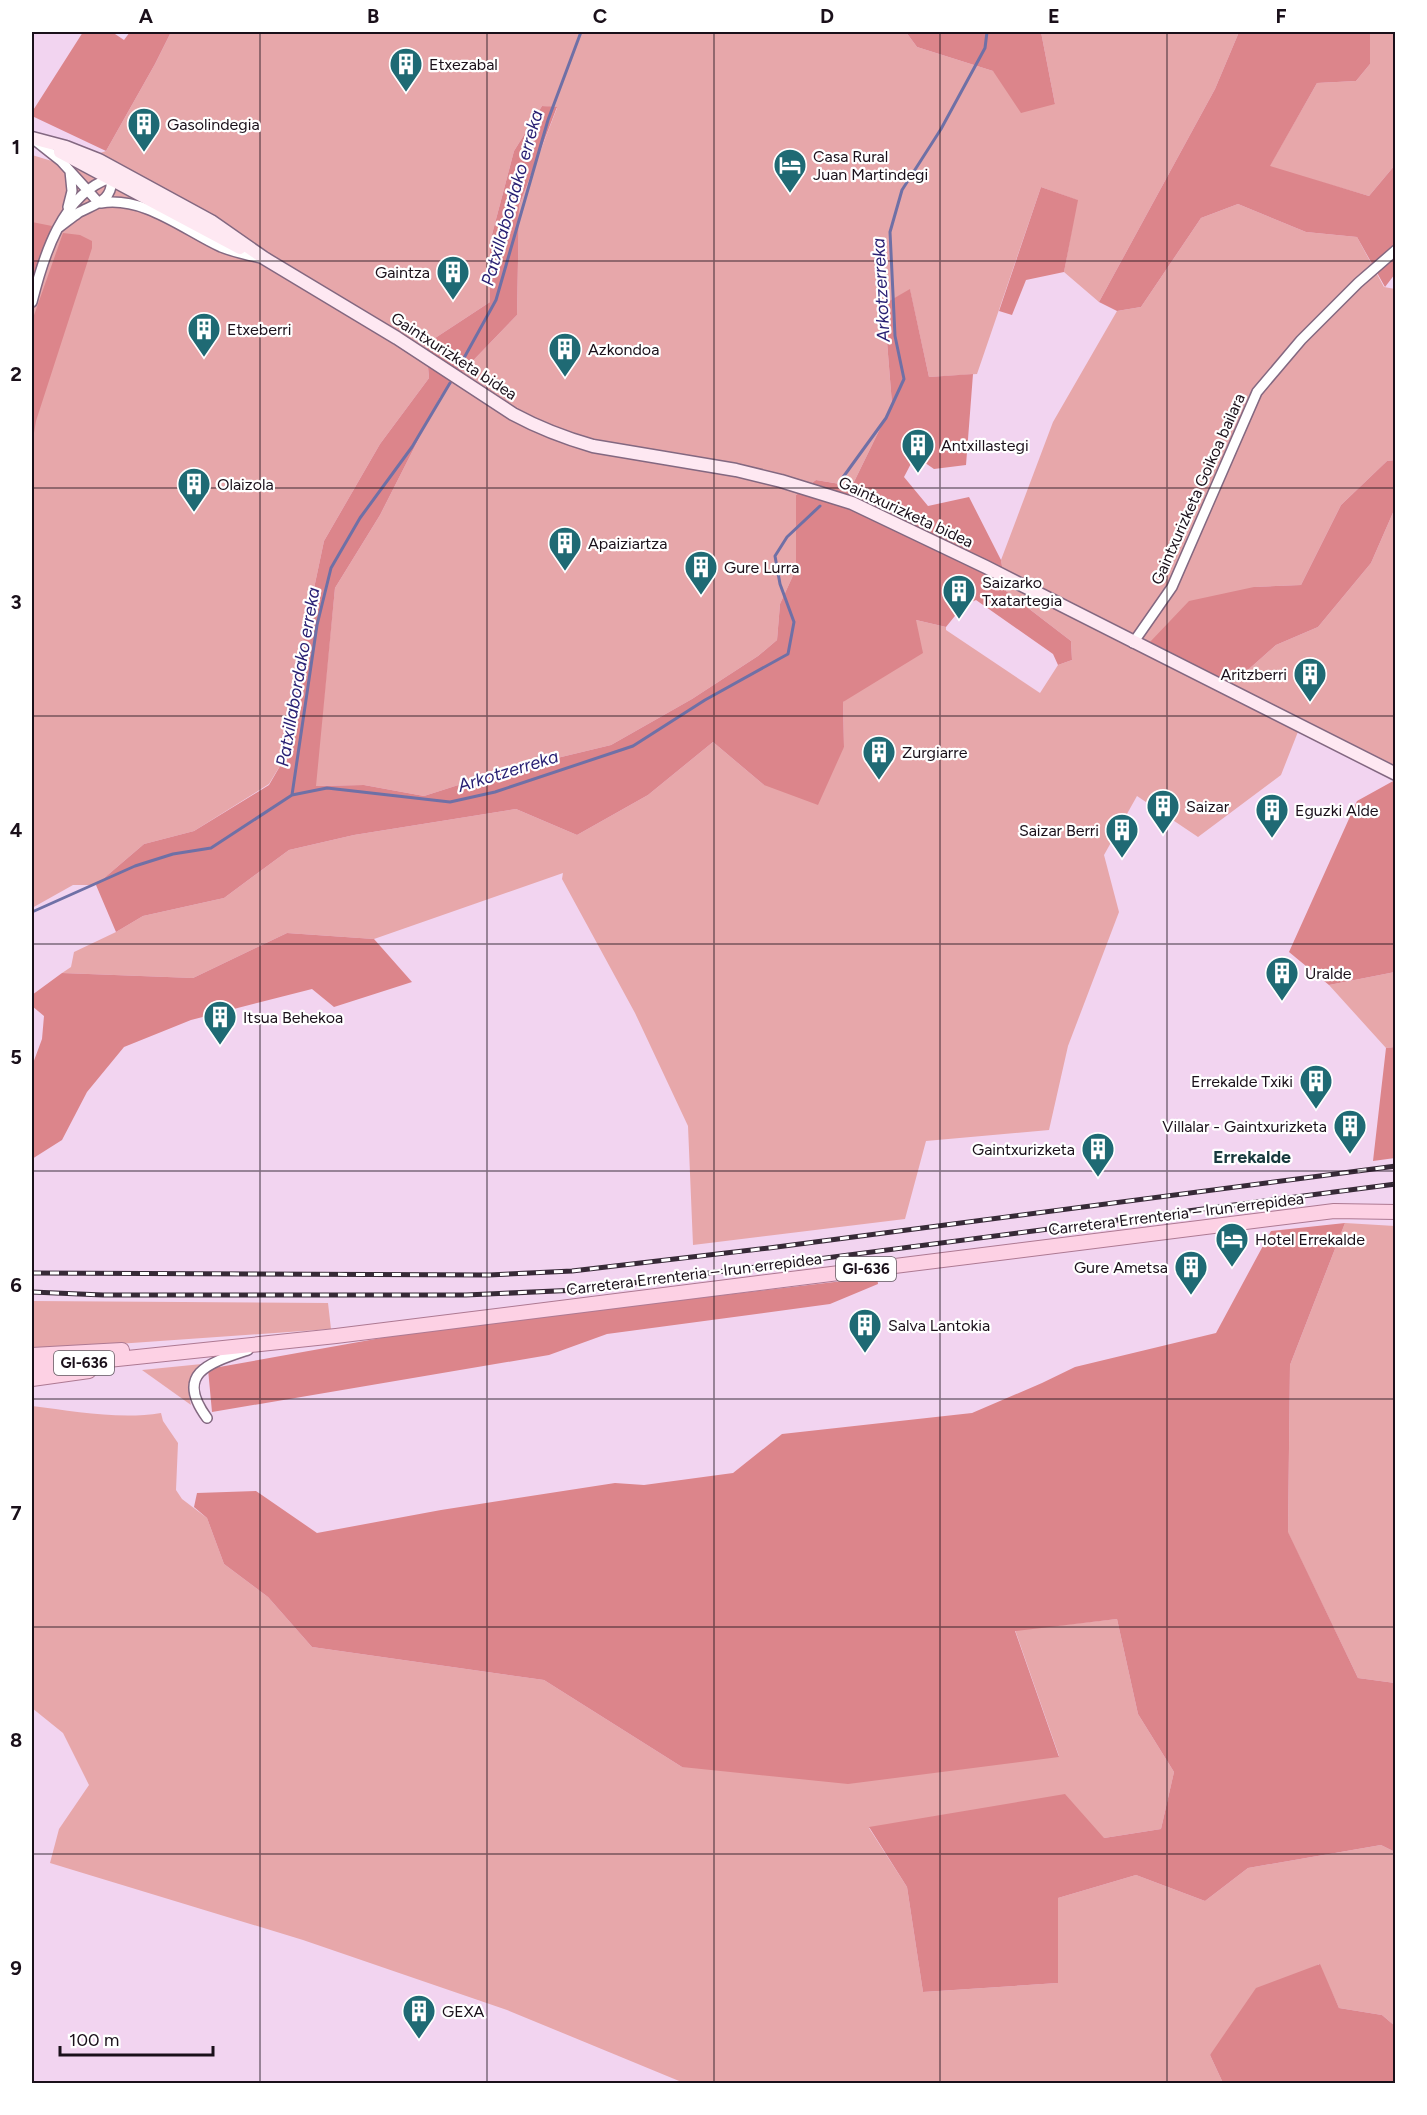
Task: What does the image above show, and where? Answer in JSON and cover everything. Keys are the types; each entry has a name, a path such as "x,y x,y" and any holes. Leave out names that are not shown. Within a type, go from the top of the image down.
{"main road":[{"name":"Gaintxurizketa bidea","path":"32,138 66,147 99,160 219,226 264,258 397,338 513,414 552,433 593,446 736,470 852,503 948,548 1395,774"},
{"name":"Gaintxurizketa bidea","path":"32,138 111,178 225,241 264,258"},
{"name":"Gaintxurizketa bidea","path":"99,160 111,178"},
{"name":"Gaintxurizketa bidea","path":"111,178 122,179 148,192 164,195"},
{"name":"Carretera Errenteria – Irun errepidea","path":"32,1368 266,1344 1334,1211 1395,1212"},
{"path":"32,1355 150,1348 171,1354"},
{"path":"32,1379 126,1365 136,1357"}],"street":[{"path":"32,138 69,168 99,204"},
{"path":"32,302 38,278 65,214 72,191 69,168"},
{"path":"65,214 87,190 111,178"},
{"path":"99,204 110,192 111,178"},
{"path":"58,228 78,214 99,204 123,202 140,206 222,247 264,258"},
{"name":"Gaintxurizketa Goikoa bailara","path":"1133,643 1172,587 1257,392 1301,340 1395,250"},
{"path":"207,1418 193,1394 194,1381 202,1369 232,1355 266,1344"}],"shaded area":[{"path":"83,32 112,32 124,40 130,32 171,32 106,151 32,116 32,112"},
{"path":"171,32 906,32 917,47 993,71 1055,104 1041,32 1239,32 1215,89 1099,302 1064,272 1077,200 1041,187 977,374 929,377 910,290 884,304 892,404 852,486 816,480 796,495 796,569 780,604 777,640 758,656 692,699 611,745 499,772 424,796 364,785 315,786 335,588 380,515 440,397 517,315 519,206 557,108 542,106 514,151 490,242 490,302 426,344 429,378 380,444 324,541 301,650 287,754 269,784 194,831 144,844 96,885 73,885 32,908 32,155 65,165 106,151"},
{"path":"906,32 1041,32 1055,104 1021,113 993,71 917,47"},
{"path":"1239,32 1370,32 1370,64 1356,81 1317,83 1270,166 1369,196 1395,165 1395,274 1385,287 1357,237 1306,232 1238,204 1201,218 1141,307 1117,311 1099,302 1215,89"},
{"path":"1370,32 1395,32 1395,165 1369,196 1269,167 1317,83 1356,81 1370,64"},
{"path":"542,106 557,107 519,206 517,315 440,397 380,515 335,588 316,786 364,785 424,796 499,772 611,745 692,699 758,656 777,640 780,604 796,569 796,495 816,480 852,486 892,404 884,304 910,289 929,377 973,374 966,465 934,469 915,456 904,477 928,506 969,497 1001,560 1006,591 1071,641 1072,660 1058,665 1053,654 976,600 963,606 946,627 916,620 923,653 843,702 844,747 818,805 764,785 713,742 648,795 577,835 516,809 354,835 289,850 224,898 143,916 116,932 96,885 144,844 194,831 269,785 287,754 301,650 324,541 380,444 429,378 426,344 490,302 490,242 514,151"},
{"path":"1041,187 1078,200 1064,272 1026,280 1012,315 999,311"},
{"path":"1238,204 1306,232 1357,237 1384,287 1395,289 1395,460 1387,461 1341,505 1301,585 1254,587 1232,684 1276,645 1318,627 1371,563 1395,508 1395,777 1303,719 1281,775 1198,837 1137,796 1104,855 1119,912 1068,1046 1049,1130 926,1141 905,1219 693,1245 688,1126 635,1013 562,879 563,873 374,939 287,933 193,978 62,973 71,967 74,952 143,916 224,898 289,850 354,835 516,809 577,835 648,795 713,742 764,785 844,747 843,702 916,620 946,627 946,630 1040,693 1058,665 1072,660 1071,641 1006,591 1001,560 1053,422 1117,311 1141,307 1201,218"},
{"path":"32,222 52,226 32,295"},
{"path":"63,233 80,235 92,241 92,248 36,421 32,445 32,321"},
{"path":"1395,460 1395,508 1371,563 1318,627 1276,645 1232,684 1150,642 1189,601 1254,587 1301,585 1341,505 1387,461"},
{"path":"1395,780 1395,972 1329,985 1289,952 1357,801"},
{"path":"287,933 374,939 412,982 334,1007 312,989 191,1020 124,1047 87,1092 62,1140 32,1159 32,1066 42,1039 44,1016 32,1006 32,995 62,973 193,978"},
{"path":"1395,972 1395,1047 1386,1048 1329,985"},
{"path":"1395,1047 1395,1158 1373,1161 1386,1048"},
{"path":"1345,1223 1395,1226 1395,1683 1358,1678 1288,1533 1290,1365"},
{"path":"1345,1223 1290,1365 1288,1532 1358,1678 1395,1683 1395,1852 1381,1845 1248,1868 1205,1901 1136,1875 1058,1898 1058,1983 923,1992 907,1887 869,1827 1065,1794 1104,1838 1161,1829 1174,1772 1138,1714 1117,1619 1015,1631 1059,1757 848,1784 682,1767 544,1680 312,1647 268,1597 224,1564 207,1518 194,1507 197,1493 256,1491 317,1533 441,1510 615,1483 644,1485 733,1473 782,1434 972,1413 1075,1367 1216,1333 1271,1231"},
{"path":"877,1277 878,1284 830,1304 607,1334 549,1355 212,1412 208,1369 420,1331"},
{"path":"32,1301 328,1303 331,1329 32,1350"},
{"path":"202,1364 191,1378 189,1393 191,1405 142,1370"},
{"path":"32,1406 129,1416 161,1413 163,1421 178,1443 176,1490 182,1499 207,1518 224,1564 268,1597 312,1647 544,1680 682,1767 1059,1756 1015,1630 1117,1619 1138,1714 1174,1772 1161,1829 1104,1838 869,1828 907,1887 923,1992 1058,1983 1058,1898 1136,1875 1205,1901 1248,1868 1381,1845 1395,1852 1395,2026 1382,2015 1339,2008 1319,1964 1210,2055 1223,2083 684,2083 507,2010 303,1940 50,1863 59,1829 89,1785 63,1733 32,1708"},
{"path":"1320,1964 1339,2008 1382,2015 1395,2026 1395,2083 1223,2083 1210,2055 1256,1988"}],"waterway":[{"name":"Patxillabordako erreka","path":"459,367 496,300 548,120 581,32"},
{"name":"Arkotzerreka","path":"841,480 886,418 904,379 895,336 890,232 902,190 941,129 985,48 987,32"},
{"name":"Patxillabordako erreka","path":"292,795 317,625 331,568 360,518 412,447 450,383"},
{"name":"Arkotzerreka","path":"32,912 135,866 173,854 211,848 292,795 327,788 450,802 495,792 633,746 705,700 788,654 794,622 780,584 775,556 787,537 820,506"}],"railway":[{"path":"32,1273 489,1275 572,1271 769,1248 1396,1166"},
{"path":"32,1292 103,1295 466,1295 578,1290 1396,1184"}],"place":[{"name":"Etxezabal","path":"406,93"},
{"name":"Gasolindegia","path":"144,153"},
{"name":"Casa Rural Juan Martindegi","path":"790,194"},
{"name":"Gaintza","path":"453,301"},
{"name":"Etxeberri","path":"204,358"},
{"name":"Azkondoa","path":"565,378"},
{"name":"Antxillastegi","path":"918,474"},
{"name":"Olaizola","path":"194,513"},
{"name":"Apaiziartza","path":"565,572"},
{"name":"Gure Lurra","path":"701,596"},
{"name":"Saizarko Txatartegia","path":"959,620"},
{"name":"Aritzberri","path":"1310,703"},
{"name":"Zurgiarre","path":"879,781"},
{"name":"Saizar","path":"1163,835"},
{"name":"Eguzki Alde","path":"1272,839"},
{"name":"Saizar Berri","path":"1122,859"},
{"name":"Uralde","path":"1282,1002"},
{"name":"Itsua Behekoa","path":"220,1046"},
{"name":"Errekalde Txiki","path":"1316,1110"},
{"name":"Villalar - Gaintxurizketa","path":"1350,1155"},
{"name":"Gaintxurizketa","path":"1098,1178"},
{"name":"Hotel Errekalde","path":"1232,1268"},
{"name":"Gure Ametsa","path":"1191,1296"},
{"name":"Salva Lantokia","path":"865,1354"},
{"name":"GEXA","path":"419,2040"}],"district":[{"name":"Errekalde","path":"1252,1157"}]}
